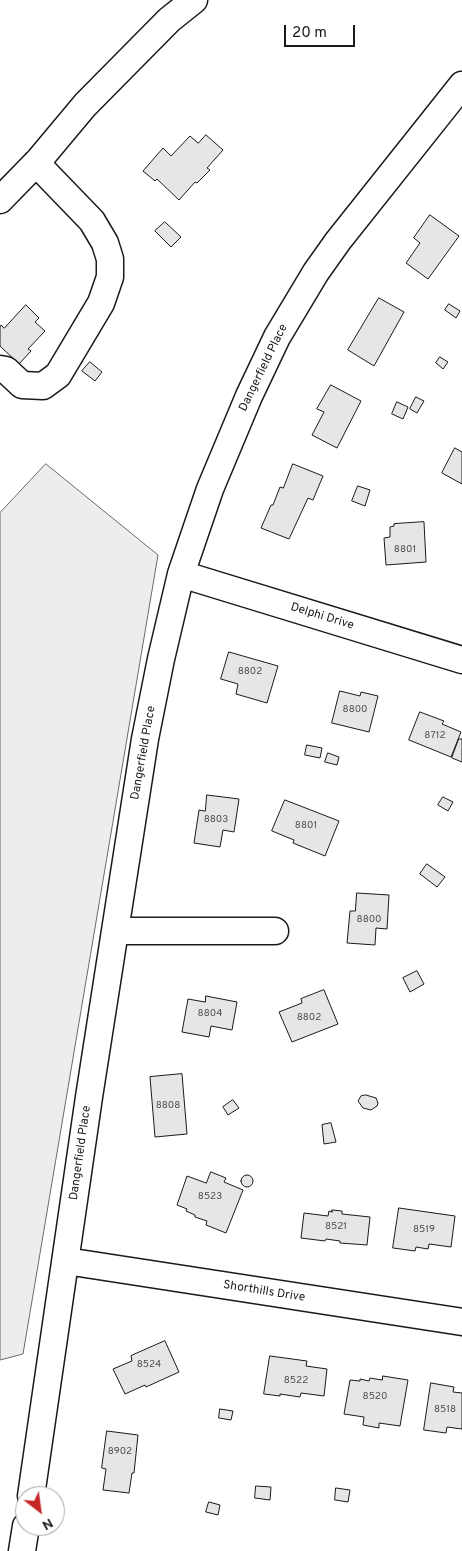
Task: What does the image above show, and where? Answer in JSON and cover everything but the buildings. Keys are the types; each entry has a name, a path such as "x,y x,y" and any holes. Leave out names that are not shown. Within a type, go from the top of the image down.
{"street":[{"path":"0,200 36,163 85,105 169,20 194,0"},
{"name":"Dangerfield Place","path":"32,1486 89,1097 145,739 181,574 210,489 249,396 276,338 316,272 338,241 462,85"},
{"path":"0,369 6,370 22,385 43,386 58,374 101,303 110,277 108,251 92,221 36,163"},
{"name":"Delphi Drive","path":"181,574 462,660"},
{"path":"115,932 275,931"},
{"name":"Shorthills Drive","path":"66,1261 462,1322"},
{"path":"22,1551 24,1536"}],"shaded area":[{"path":"46,464 158,555 23,1354 0,1360 0,513"}]}
